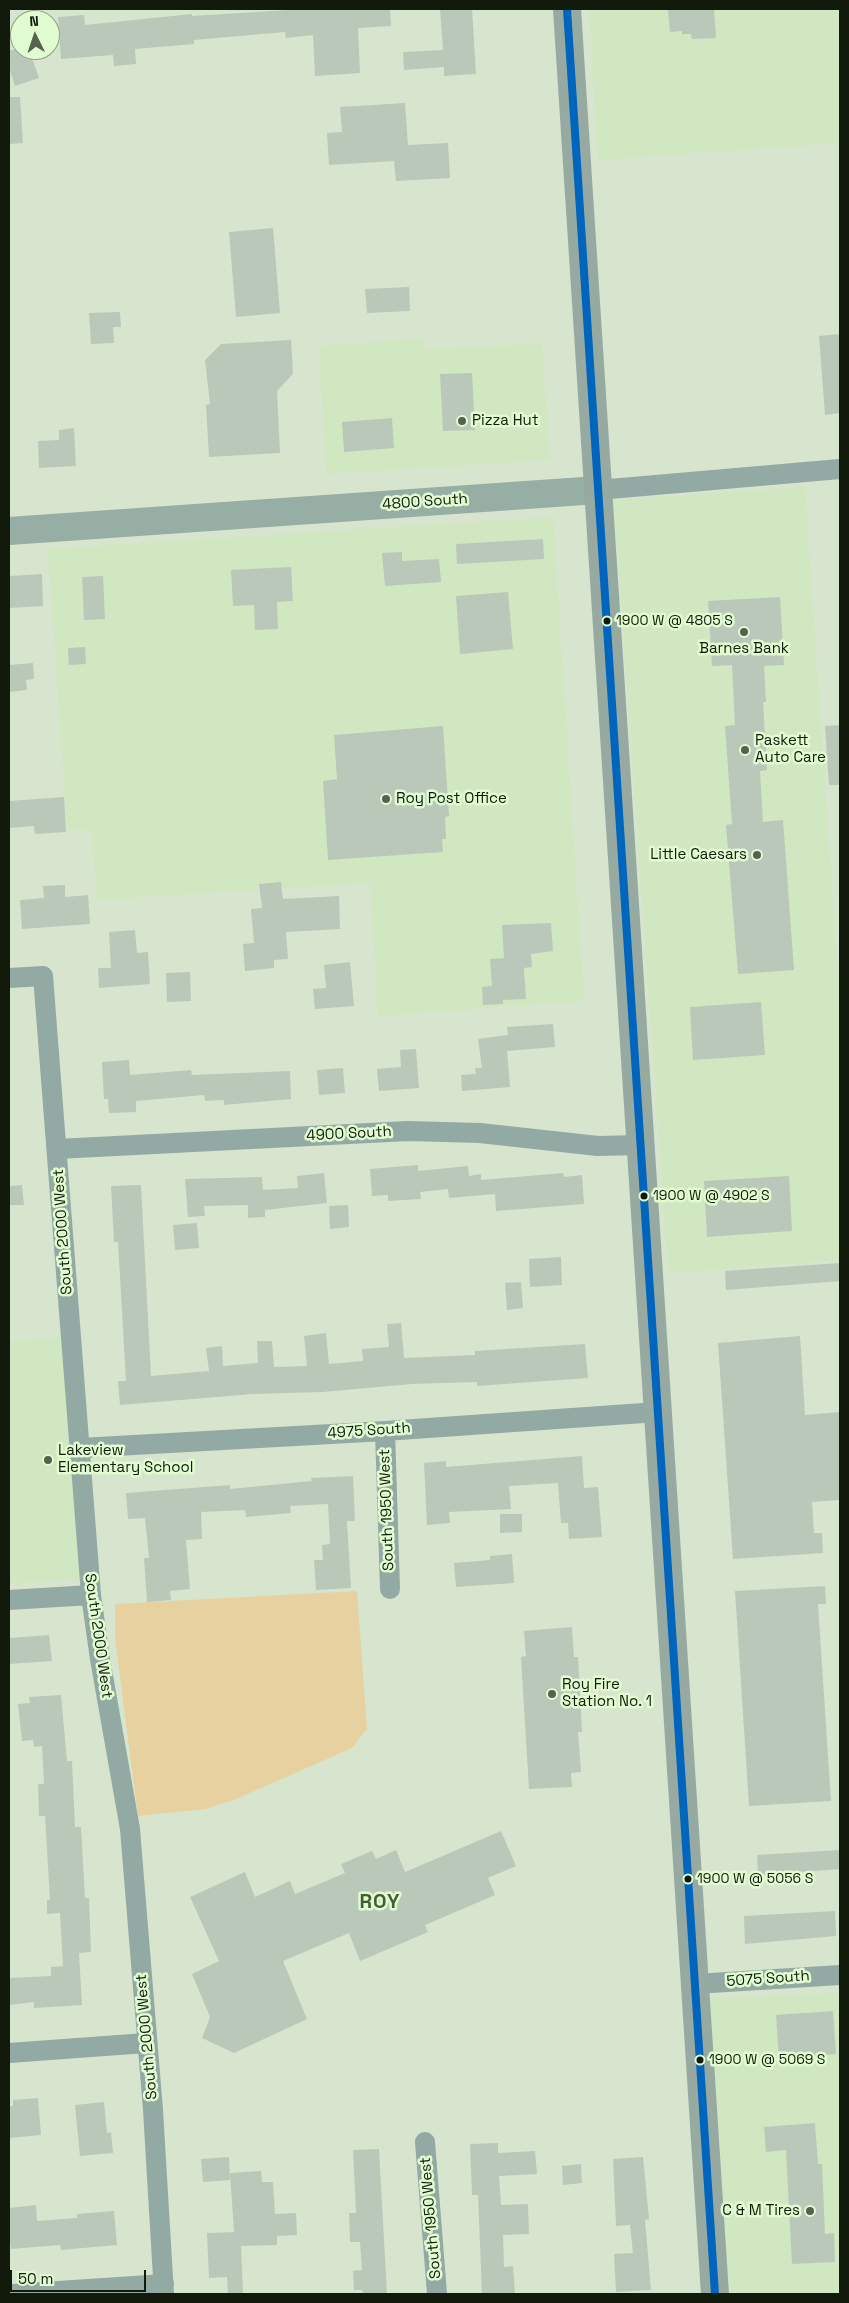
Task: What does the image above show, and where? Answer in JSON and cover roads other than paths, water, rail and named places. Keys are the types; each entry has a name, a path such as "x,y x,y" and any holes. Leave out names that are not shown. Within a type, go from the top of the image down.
{"main road":[{"path":"567,9 715,2294"},
{"name":"4800 South","path":"9,531 598,490"}],"street":[{"name":"4800 South","path":"598,490 840,469"},
{"name":"South 2000 West","path":"9,978 43,976 91,1595 100,1659 130,1829 146,2043 153,2110 164,2289"},
{"name":"4900 South","path":"57,1149 408,1131 480,1133 598,1146 640,1145"},
{"name":"4975 South","path":"80,1448 385,1431 658,1412"},
{"name":"South 1950 West","path":"385,1431 390,1589"},
{"path":"9,1600 91,1595"},
{"name":"5075 South","path":"695,1984 840,1975"},
{"path":"9,2053 146,2043"},
{"name":"South 1950 West","path":"424,2142 437,2294"},
{"path":"13,2294 164,2289"}],"place":[{"name":"Pizza Hut","path":"462,421"},
{"name":"1900 W @ 4805 S","path":"607,621"},
{"name":"Barnes Bank","path":"744,632"},
{"name":"Paskett Auto Care","path":"745,750"},
{"name":"Roy Post Office","path":"386,799"},
{"name":"Little Caesars","path":"757,855"},
{"name":"1900 W @ 4902 S","path":"644,1196"},
{"name":"Lakeview Elementary School","path":"48,1460"},
{"name":"Roy Fire Station No. 1","path":"552,1694"},
{"name":"1900 W @ 5056 S","path":"688,1879"},
{"name":"1900 W @ 5069 S","path":"700,2060"},
{"name":"C & M Tires","path":"810,2211"}],"district":[{"name":"ROY","path":"380,1903"}]}
